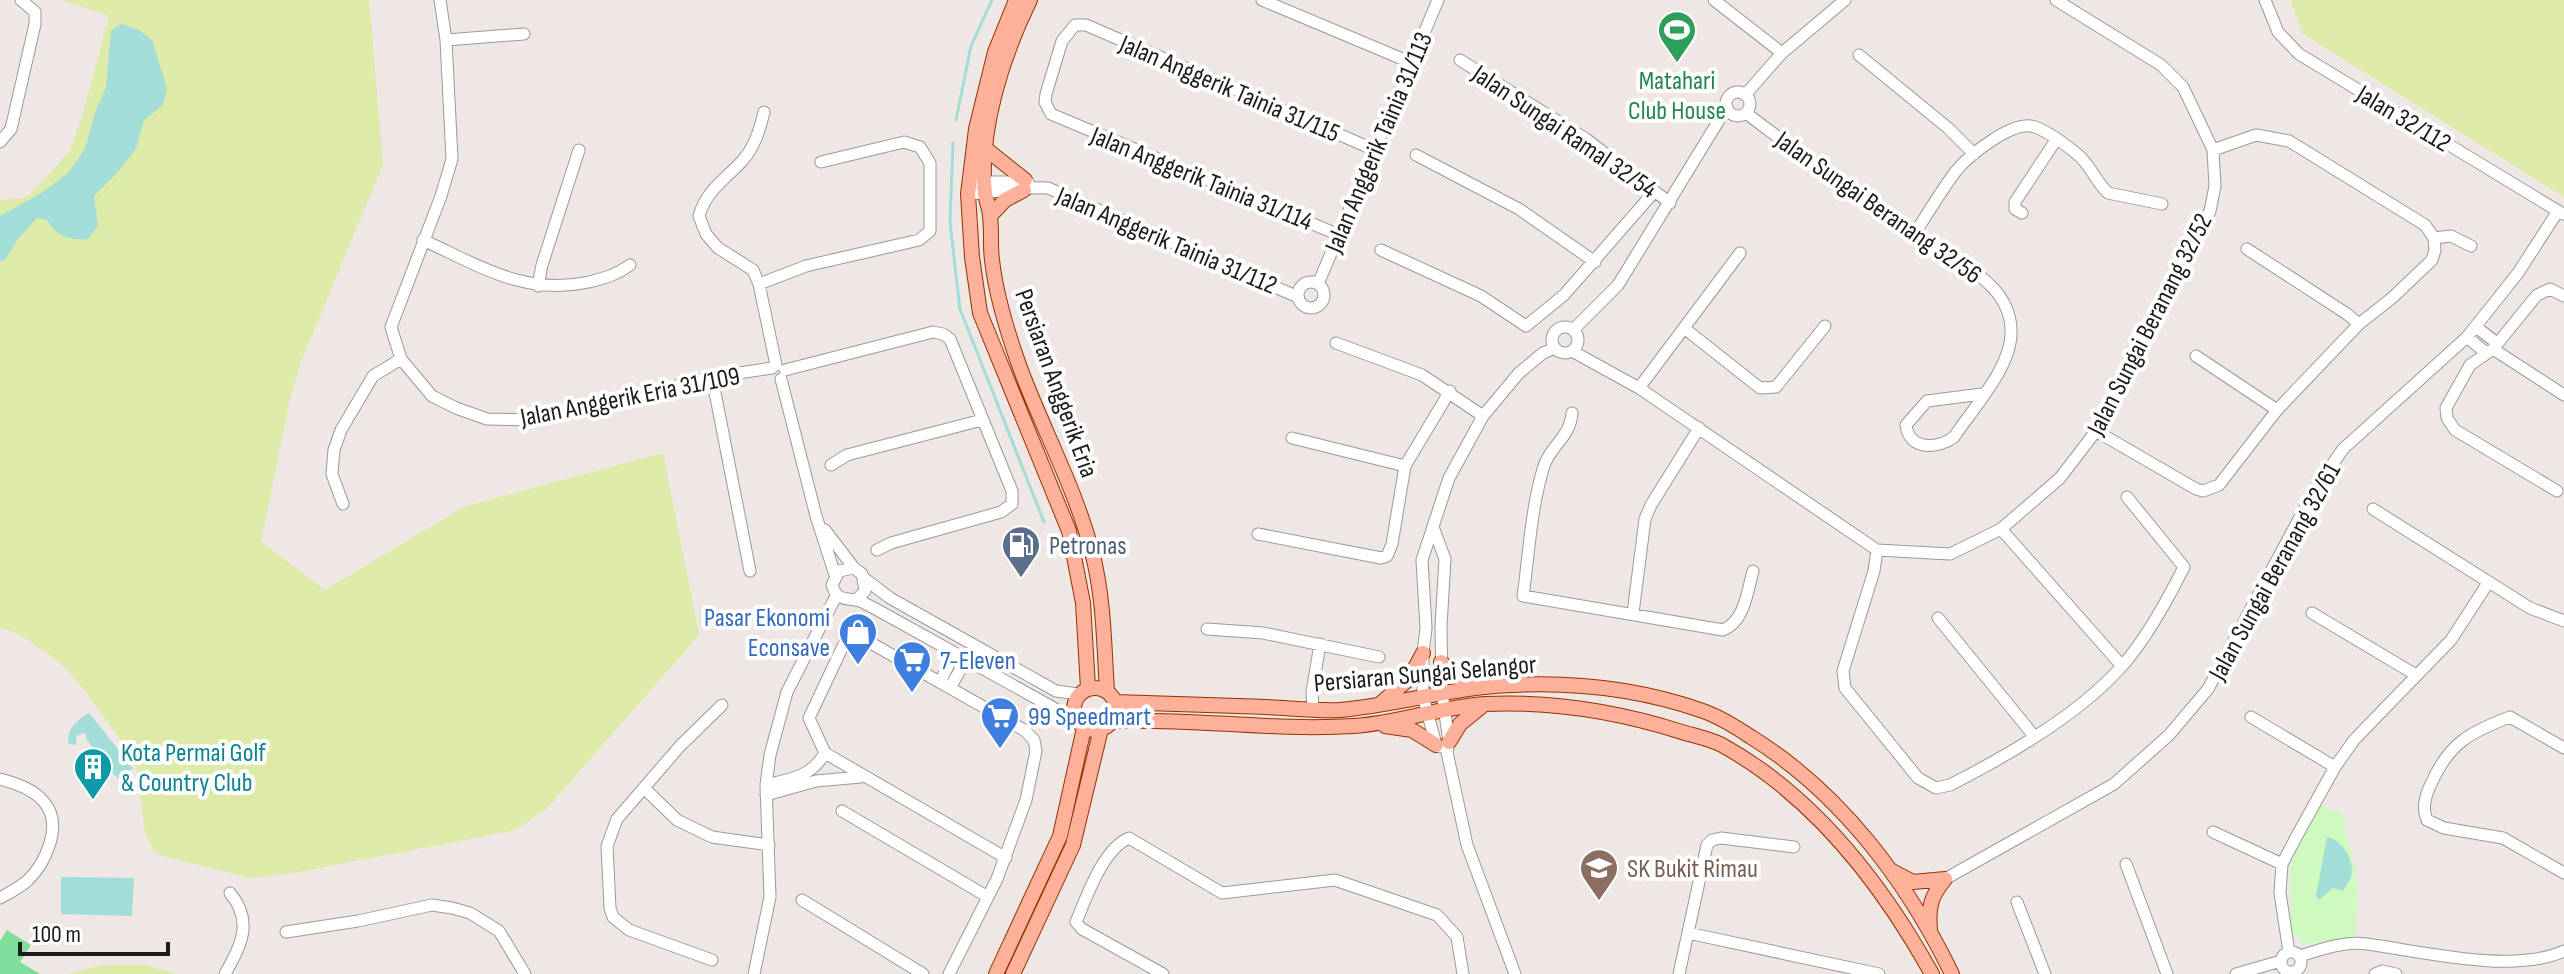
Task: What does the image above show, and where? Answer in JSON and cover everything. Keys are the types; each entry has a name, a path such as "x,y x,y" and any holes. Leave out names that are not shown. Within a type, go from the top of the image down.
{"main road":[{"name":"Persiaran Anggerik Eria","path":"1016,0 988,77 973,142 969,188 972,257 980,313 1069,531 1083,603 1083,691 1073,708 1080,724"},
{"name":"Persiaran Anggerik Eria","path":"1030,0 1013,37 995,93 986,149 985,188 993,269 1020,366 1067,480 1092,552 1098,579 1111,696 1107,725"},
{"path":"986,149 1028,186 1005,200 990,216"},
{"path":"1374,707 1409,679 1423,653"},
{"path":"1441,662 1461,679 1487,688"},
{"name":"Persiaran Sungai Selangor","path":"1083,691 1111,696 1313,709 1374,707 1442,692 1540,685 1626,692 1705,712 1730,723 1779,754 1850,820 1930,929 1952,974"},
{"path":"1374,725 1412,730 1444,746 1460,724 1485,704"},
{"name":"Persiaran Sungai Selangor","path":"1080,724 1190,721 1283,728 1374,725 1428,712 1485,704 1548,705 1655,723 1719,743 1765,772 1794,796 1836,838 1904,924 1932,974"},
{"path":"996,974 1060,836 1080,724"},
{"path":"1013,974 1073,845 1107,725"},
{"path":"1885,866 1899,877 1913,882 1945,879"},
{"path":"1904,924 1911,901 1945,879"},
{"path":"1930,929 1929,904 1933,893 1945,879"}],"street":[{"path":"0,142 11,129 35,24 35,12 21,0"},
{"name":"Jalan Anggerik Eria 31/109","path":"440,0 446,40 452,159 391,327 401,359 432,396 456,408 487,419 539,420 712,377 779,370 939,332 950,339 1012,491 1012,504 1001,512 891,543 877,550"},
{"path":"1262,0 1412,63"},
{"name":"Jalan Anggerik Tainia 31/113","path":"1318,284 1438,0"},
{"path":"1714,0 1782,53"},
{"path":"1745,95 1782,53 1845,0"},
{"name":"Jalan Sungai Beranang 32/52","path":"1877,550 1950,554 2001,529 2060,478 2096,431 2210,211 2215,186 2213,150 2190,98 2168,71 2146,54 2056,0"},
{"name":"Jalan 32/112","path":"2265,0 2278,32 2299,54 2561,213"},
{"name":"Jalan Anggerik Tainia 31/115","path":"1064,122 1047,109 1046,94 1065,35 1075,25 1086,25 1375,150"},
{"path":"446,40 524,34"},
{"path":"1859,55 1948,128 1974,154"},
{"name":"Jalan Sungai Ramal 32/54","path":"1460,60 1586,139 1670,203"},
{"path":"1573,330 1618,285 1727,107 1730,95 1745,95 1750,106 1746,113 1735,115 1727,107"},
{"path":"764,112 747,154 707,197 699,216 706,234 718,248 753,270 759,284 816,516 835,575 832,585 847,599 1080,724"},
{"name":"Jalan Sungai Beranang 32/56","path":"1746,113 1851,191 1961,263 1991,287 2008,310 2011,332 2008,353 1997,375 1954,437 1945,443 1924,446 1914,442 1907,434 1906,425 1927,401 1982,394"},
{"name":"Jalan Anggerik Tainia 31/114","path":"1064,122 1339,235"},
{"path":"1915,233 1958,169 1974,154 2013,128 2023,126 2035,126 2090,166 2108,193 2162,204"},
{"path":"2096,431 2203,491 2219,485 2277,410 2359,324 2432,260 2434,238 2425,225 2289,141 2256,135 2213,150"},
{"path":"2022,213 2015,209 2015,202 2056,140"},
{"path":"759,284 806,266 919,240 930,231 930,163 920,147 904,142 821,162"},
{"path":"538,286 579,150"},
{"path":"1416,155 1519,209 1595,262"},
{"name":"Jalan Anggerik Tainia 31/112","path":"969,188 1048,188 1298,297"},
{"path":"1381,250 1481,296 1526,326 1564,295 1654,192"},
{"name":"Jalan Sungai Beranang 32/61","path":"1945,879 2114,784 2169,735 2208,689 2314,491 2343,449 2467,337 2561,213"},
{"path":"2434,238 2451,236 2471,246"},
{"path":"423,240 506,277 538,286 566,287 615,276 630,265"},
{"path":"2247,249 2359,324"},
{"path":"1639,388 1740,253"},
{"path":"1311,282 1318,284 1324,297 1317,307 1305,306 1298,297 1303,285 1311,282"},
{"path":"2557,491 2455,430 2447,418 2446,408 2470,365 2492,348 2537,295 2550,289 2564,296"},
{"path":"1684,328 1760,388 1776,387 1825,326"},
{"path":"1572,351 1578,341 1573,330 1564,327 1557,329 1552,338 1555,348 1563,353 1572,351 1639,388 1877,550 1874,571 1843,671 1845,688 1918,778 1936,788 1950,785 2034,736 2078,706 2122,666 2167,601 2184,567 2127,497"},
{"path":"2476,327 2492,348"},
{"path":"2467,337 2492,348 2564,395"},
{"path":"1336,343 1422,375 1483,416"},
{"path":"1515,974 1467,845 1444,746 1423,696 1426,628 1422,560 1449,478 1483,416 1519,373 1543,353 1555,348"},
{"path":"2196,356 2277,410"},
{"path":"343,504 332,474 334,450 341,430 373,376 401,359"},
{"path":"712,377 750,571"},
{"path":"1258,534 1381,558 1387,556 1392,544 1405,466 1450,391"},
{"path":"1572,413 1571,424 1564,438 1544,463 1523,596 1723,630 1732,626 1741,614 1753,571"},
{"path":"831,465 847,455 982,420"},
{"path":"1633,613 1645,519 1699,428"},
{"path":"1292,438 1405,466"},
{"path":"2373,509 2530,608 2564,621"},
{"path":"816,516 854,568 890,598 1056,691 1083,691"},
{"path":"1433,527 1445,559 1441,662 1444,746"},
{"path":"2001,529 2122,666"},
{"path":"835,575 843,569 854,568"},
{"path":"754,974 770,897 766,790 770,755 787,692 819,629 847,599 865,591 865,579"},
{"path":"2292,965 2280,893 2282,864 2335,767 2354,740 2451,640 2488,583"},
{"path":"1423,587 1444,586"},
{"path":"2312,613 2416,675"},
{"path":"1938,618 2034,736"},
{"path":"1207,629 1263,633 1379,657"},
{"path":"949,974 1006,858 1026,800 1036,751 1034,740 1024,730 862,638 851,637 824,682 809,718 825,753 1006,858"},
{"path":"1313,709 1312,692 1320,644"},
{"path":"945,685 954,654"},
{"path":"945,685 965,661"},
{"path":"712,960 629,930 613,917 607,846 617,819 680,746 722,705"},
{"path":"2251,717 2335,767"},
{"path":"2564,748 2510,717 2487,725 2464,739 2442,759 2428,790 2423,811 2427,820 2444,828 2503,838 2564,873"},
{"path":"766,790 812,771 825,753"},
{"path":"770,755 778,770 789,779"},
{"path":"766,790 862,776"},
{"path":"0,779 37,794 44,801 52,832 47,853 31,877 0,898"},
{"path":"644,788 677,820 712,837 769,845"},
{"path":"842,811 988,897"},
{"path":"2213,832 2282,864"},
{"path":"1163,974 1082,929 1076,922 1108,854 1117,843 1129,838 1222,893 1335,880 1437,915 1457,937 1463,974"},
{"path":"1679,974 1704,851 1712,840 1721,838 1794,847"},
{"path":"2126,864 2167,974"},
{"path":"225,974 235,957 244,929 242,911 230,893"},
{"path":"802,900 923,974"},
{"path":"2017,902 2045,974"},
{"path":"286,932 432,905 452,908 470,913 499,931 524,973"},
{"path":"1688,933 1879,974"},
{"path":"2236,974 2292,965 2340,944 2365,943 2425,959 2520,973 2556,958 2564,951"},
{"path":"2375,974 2382,971 2396,974"}],"green space":[{"path":"62,0 369,0 383,164 301,362 289,403 261,542 325,590 466,506 663,453 699,635 548,807 516,830 288,874 251,878 159,855 145,833 136,765 116,734 61,663 19,634 0,628 0,200 30,195 70,151 109,16"},
{"path":"2290,0 2564,0 2564,197 2303,34"},
{"path":"2318,804 2343,815 2358,888 2354,938 2306,944 2291,931 2290,867 2302,833"},
{"path":"7,930 31,945 20,962 40,974 0,974 0,941"},
{"path":"102,965 145,965 177,974 68,974"}],"water":[{"path":"122,24 139,30 152,40 167,89 163,105 144,120 136,149 94,196 98,226 88,239 64,236 47,220 37,218 17,240 5,260 0,262 0,216 43,192 68,173 85,149 106,87 111,30"},
{"path":"88,713 133,768 119,779 95,757 95,750 85,733 76,736 77,745 69,744 70,730"},
{"path":"2327,837 2343,847 2350,859 2352,873 2343,891 2333,888 2319,900 2316,896"},
{"path":"61,877 134,878 132,916 61,914"}],"waterway":[{"path":"956,120 971,46 992,0"},
{"path":"953,143 950,223 960,309 1044,522"}],"place":[{"name":"Matahari Club House","path":"1677,64"},
{"name":"Petronas","path":"1021,579"},
{"name":"Pasar Ekonomi Econsave","path":"858,666"},
{"name":"7-Eleven","path":"912,694"},
{"name":"99 Speedmart","path":"1000,750"},
{"name":"Kota Permai Golf & Country Club","path":"93,801"},
{"name":"SK Bukit Rimau","path":"1599,902"}]}
